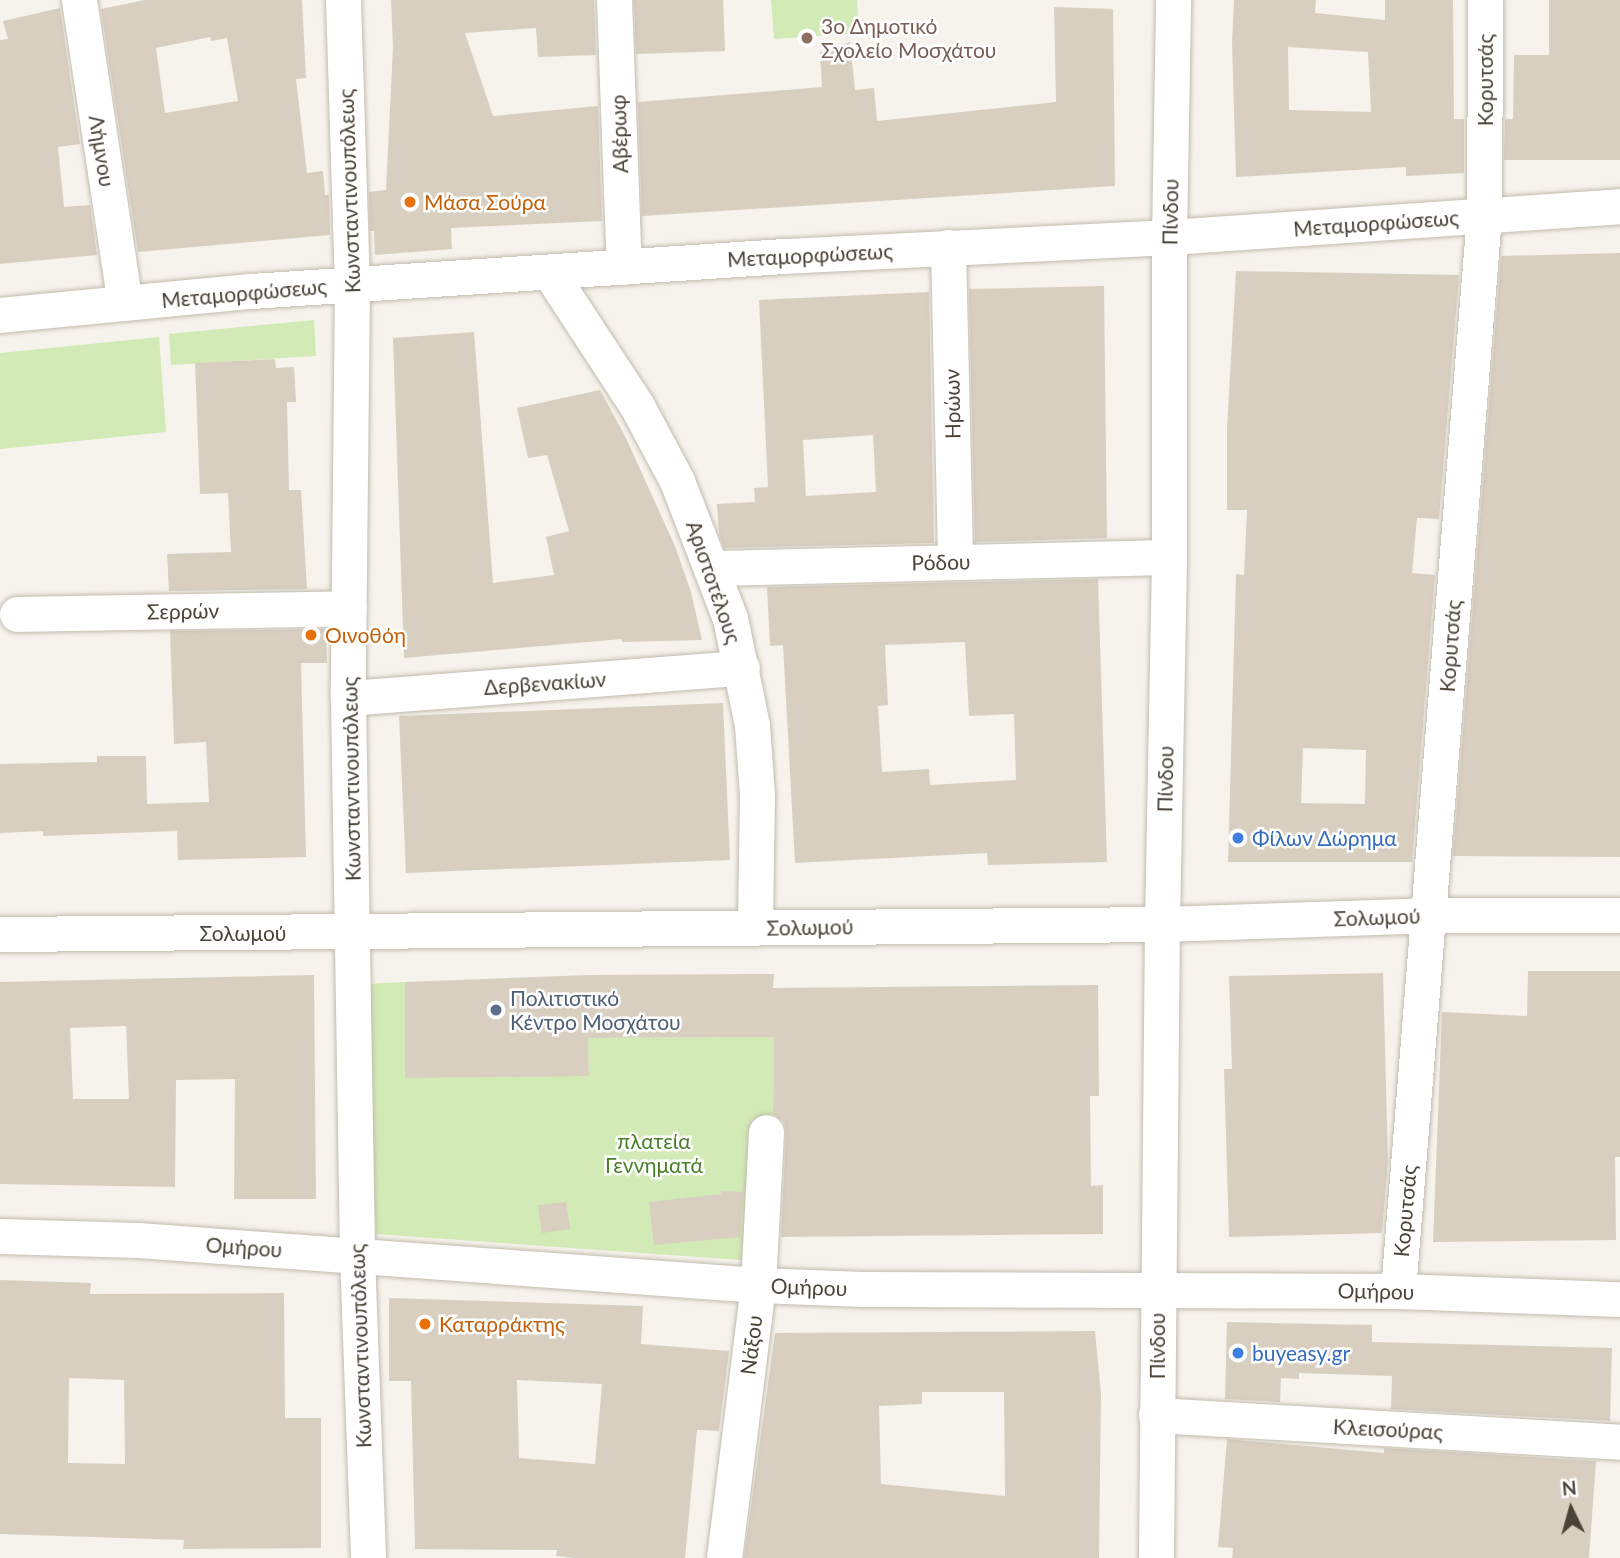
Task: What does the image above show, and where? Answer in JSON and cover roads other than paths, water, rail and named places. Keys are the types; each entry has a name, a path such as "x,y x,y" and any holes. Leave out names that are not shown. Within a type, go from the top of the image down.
{"street":[{"name":"Λήμνου","path":"79,0 125,303"},
{"name":"Κωνσταντινουπόλεως","path":"343,0 352,285 348,698 354,932 357,1255 368,1558"},
{"name":"Αβέρωφ","path":"614,0 624,267"},
{"name":"Πίνδου","path":"1156,1558 1161,924 1170,557 1169,237 1173,0"},
{"name":"Κορυτσάς","path":"1398,1291 1484,215 1485,0"},
{"name":"Μεταμορφώσεως","path":"0,315 352,285 948,247 1169,237 1620,206"},
{"name":"Ηρώων","path":"948,247 955,561"},
{"name":"Αριστοτέλους","path":"550,272 637,405 677,481 713,568 742,668 752,725 757,795 755,928"},
{"name":"Ρόδου","path":"713,568 1170,557"},
{"name":"Σερρών","path":"17,614 349,608"},
{"name":"Δερβενακίων","path":"348,698 742,668"},
{"name":"Σολωμού","path":"0,934 1161,924 1429,915 1620,915"},
{"name":"Νάξου","path":"724,1558 758,1285 766,1132"},
{"name":"Ομήρου","path":"0,1236 138,1240 758,1285 876,1289 1398,1291 1620,1299"},
{"name":"Κλεισούρας","path":"1156,1415 1620,1442"}],"place":[{"name":"3ο Δημοτικό Σχολείο Μοσχάτου","path":"807,38"},
{"name":"Μάσα Σούρα","path":"410,202"},
{"name":"Οινοθόη","path":"311,635"},
{"name":"Φίλων Δώρημα","path":"1238,838"},
{"name":"Πολιτιστικό Κέντρο Μοσχάτου","path":"496,1010"},
{"name":"Καταρράκτης","path":"425,1324"},
{"name":"buyeasy.gr","path":"1238,1353"}],"park label":[{"name":"πλατεία Γεννηματά","path":"654,1153"}]}
